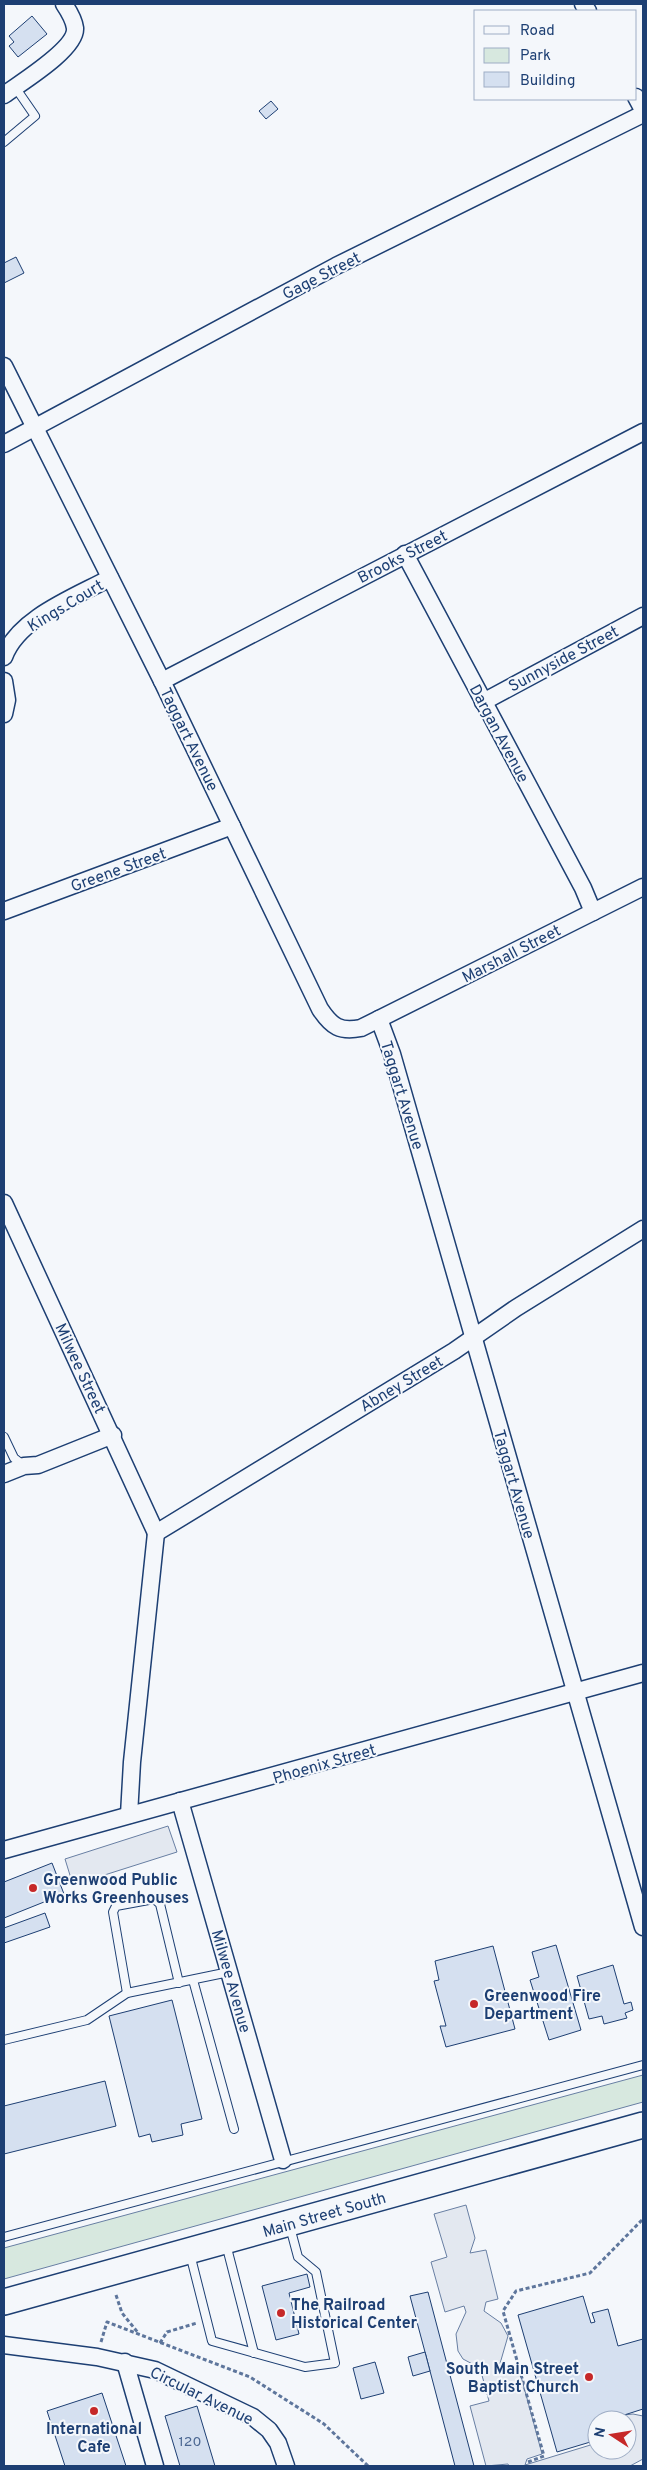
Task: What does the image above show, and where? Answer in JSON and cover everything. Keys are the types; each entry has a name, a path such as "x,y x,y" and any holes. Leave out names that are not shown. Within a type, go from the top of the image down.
{"main road":[{"name":"Main Street South","path":"4,2302 226,2242 643,2124"}],"street":[{"path":"9,91 63,51 73,38 75,27 64,4"},
{"path":"637,99 643,110"},
{"name":"Gage Street","path":"4,444 336,266 643,114"},
{"name":"Taggart Avenue","path":"4,366 162,681 328,1020 340,1030 352,1030 379,1019 392,1054 474,1336 587,1725 643,1927"},
{"name":"Brooks Street","path":"162,681 643,432"},
{"name":"Dargan Avenue","path":"405,554 583,888 593,912"},
{"name":"Kings Court","path":"4,657 14,637 28,625 110,578"},
{"name":"Sunnyside Street","path":"483,702 643,616"},
{"path":"4,681 7,700 4,714"},
{"name":"Greene Street","path":"4,911 232,826"},
{"name":"Marshall Street","path":"379,1019 643,887"},
{"name":"Milwee Street","path":"4,1203 156,1533"},
{"name":"Abney Street","path":"156,1533 454,1350 643,1229"},
{"path":"4,1474 24,1466 38,1465 112,1435"},
{"path":"129,1815 132,1762 156,1533"},
{"name":"Phoenix Street","path":"4,1850 643,1673"},
{"name":"Milwee Avenue","path":"180,1801 283,2160"},
{"name":"Circular Avenue","path":"4,2344 97,2357 155,2370 253,2418 269,2430 278,2443 286,2466"},
{"path":"124,2362 154,2466"}],"lane":[{"path":"4,142 35,116 9,91"},
{"path":"4,1437 14,1458 24,1466"},
{"path":"127,1993 113,1912 116,1906 145,1899 154,1899 160,1904 179,1983"},
{"path":"4,2040 87,2020 127,1993 229,1972"},
{"path":"193,1980 234,2129"},
{"path":"4,2237 283,2160 643,2065"},
{"path":"189,2252 212,2341 305,2368 335,2362 316,2272 298,2257 289,2224"},
{"path":"226,2242 254,2353"}],"path":[{"path":"528,2462 544,2456 503,2311 516,2292 590,2273 643,2219"},
{"path":"116,2295 122,2313 140,2335"},
{"path":"160,2342 167,2332 207,2321"},
{"path":"97,2357 107,2322 250,2377 324,2424 368,2466"}],"green space":[{"path":"643,2075 643,2102 4,2279 4,2248"}],"shaded area":[{"path":"168,1826 177,1852 73,1885 65,1859"},
{"path":"466,2205 475,2238 470,2253 486,2250 498,2299 486,2302 484,2311 501,2323 508,2336 499,2367 506,2369 518,2365 542,2454 527,2459 525,2465 587,2446 587,2460 637,2460 637,2415 643,2416 643,2459 630,2466 509,2466 508,2464 486,2466 470,2406 489,2401 480,2368 463,2359 458,2351 456,2334 466,2312 464,2306 445,2312 431,2262 447,2257 434,2214"}],"building":[{"path":"32,16 47,34 18,57 9,46 14,42 9,36"},
{"path":"271,101 278,109 266,119 259,111"},
{"path":"16,257 24,273 4,283 4,263"},
{"name":"Greenwood Public Works Greenhouses","path":"52,1863 64,1894 4,1918 4,1882"},
{"name":"Greenwood Public Works Greenhouses","path":"45,1913 50,1927 4,1943 4,1928"},
{"path":"556,1945 581,2030 549,2040 530,1980 539,1977 532,1952"},
{"name":"Greenwood Fire Department","path":"493,1946 515,2029 446,2047 440,2026 446,2026 434,1981 439,1980 435,1961"},
{"path":"613,1965 624,2004 631,2002 633,2010 625,2013 627,2018 604,2024 602,2016 589,2019 577,1976"},
{"path":"172,2000 202,2119 181,2124 183,2135 152,2142 150,2134 139,2137 109,2016"},
{"path":"105,2081 116,2126 4,2154 4,2106"},
{"name":"The Railroad Historical Center","path":"307,2274 310,2287 289,2293 299,2334 276,2340 262,2286"},
{"path":"428,2292 474,2466 455,2466 410,2296"},
{"name":"South Main Street Baptist Church","path":"583,2296 591,2323 595,2322 592,2313 608,2309 618,2346 643,2339 643,2409 637,2411 587,2410 587,2443 557,2452 518,2315"},
{"path":"425,2352 430,2371 413,2376 408,2357"},
{"path":"375,2362 384,2393 361,2399 353,2368"},
{"path":"102,2393 126,2466 65,2466 47,2411"},
{"path":"197,2406 215,2466 180,2466 165,2416"}],"place":[{"name":"Greenwood Public Works Greenhouses","path":"33,1888"},
{"name":"Greenwood Fire Department","path":"474,2004"},
{"name":"The Railroad Historical Center","path":"281,2313"},
{"name":"South Main Street Baptist Church","path":"589,2377"},
{"name":"International Cafe","path":"94,2411"}]}
